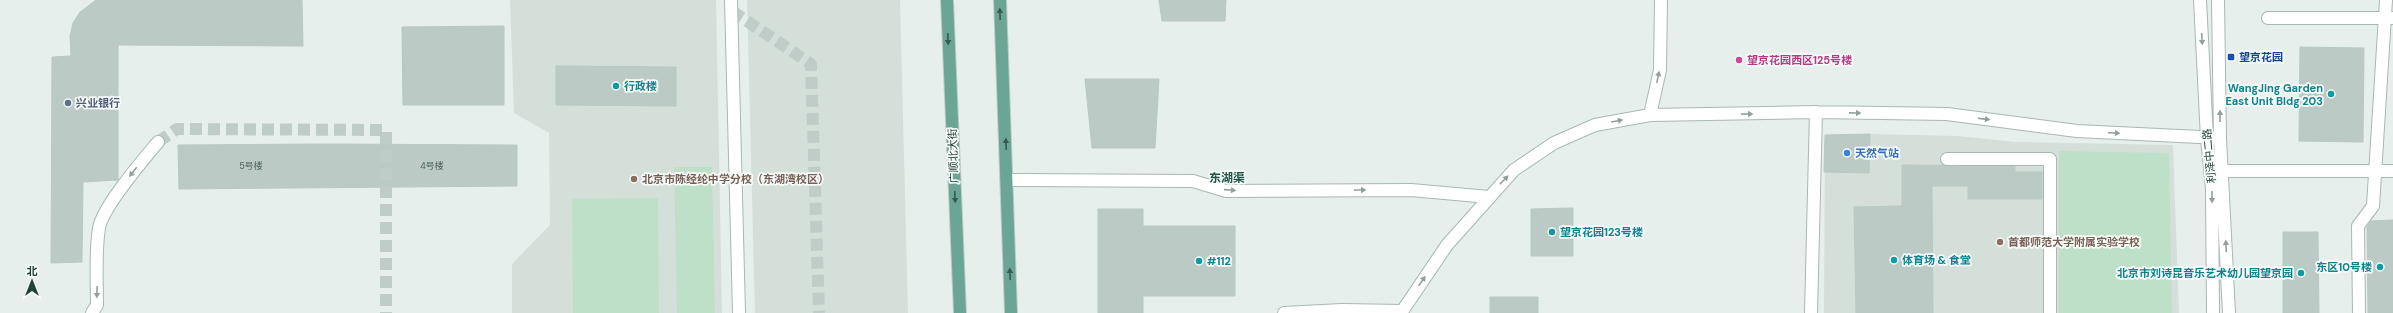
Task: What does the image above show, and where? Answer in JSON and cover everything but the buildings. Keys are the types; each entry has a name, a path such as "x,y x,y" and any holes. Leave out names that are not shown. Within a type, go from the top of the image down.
{"main road":[{"name":"广顺北大街","path":"947,0 960,313"},
{"path":"1000,0 1011,313"}],"street":[{"path":"1650,115 1660,70 1661,0"},
{"name":"利泽中二路","path":"2200,0 2207,139 2212,188 2213,313"},
{"name":"利泽中二路","path":"2218,0 2220,138 2229,313"},
{"path":"2359,313 2358,226 2373,206 2389,18 2386,0"},
{"path":"732,6 739,313"},
{"path":"2268,18 2389,18"},
{"path":"1811,313 1816,112"},
{"path":"1288,312 1401,312 1447,245 1514,170 1554,143 1595,125 1650,115 1816,112 1947,114 2077,131 2207,139 2220,138"},
{"path":"92,313 97,305 99,226 128,179 158,142"},
{"path":"1947,159 2050,159 2050,313"},
{"path":"2222,171 2393,171"},
{"path":"1007,180 1193,181 1226,191 1411,190 1489,197"}],"shaded area":[{"name":"北京市陈经纶中学分校（东湖湾校区）","path":"510,0 716,0 722,313 512,313 512,264 550,225 549,133 514,113"},
{"path":"747,0 900,0 908,313 755,313"},
{"name":"首都师范大学附属实验学校","path":"1870,134 1959,136 2015,142 2173,145 2179,313 1824,313 1825,135"}],"green space":[{"path":"2059,151 2169,153 2172,313 2059,313"},
{"path":"674,167 712,167 715,313 677,313"},
{"path":"658,198 659,313 573,313 572,199"}],"tunnel":[{"path":"732,11 811,64 819,313"},
{"path":"158,142 177,129 386,130 386,313"}],"place":[{"name":"望京花园","path":"2231,57"},
{"name":"望京花园西区125号楼","path":"1739,60"},
{"name":"行政楼","path":"616,86"},
{"name":"WangJing Garden East Unit Bldg 203","path":"2331,94"},
{"name":"兴业银行","path":"68,103"},
{"name":"天然气站","path":"1847,153"},
{"name":"北京市陈经纶中学分校（东湖湾校区）","path":"634,179"},
{"name":"望京花园123号楼","path":"1552,232"},
{"name":"首都师范大学附属实验学校","path":"2000,242"},
{"name":"体育场 & 食堂","path":"1894,260"},
{"name":"#112","path":"1199,261"},
{"name":"东区10号楼","path":"2380,267"},
{"name":"北京市刘诗昆音乐艺术幼儿园望京园","path":"2301,273"}],"district":[{"name":"东湖渠","path":"1227,178"}]}
